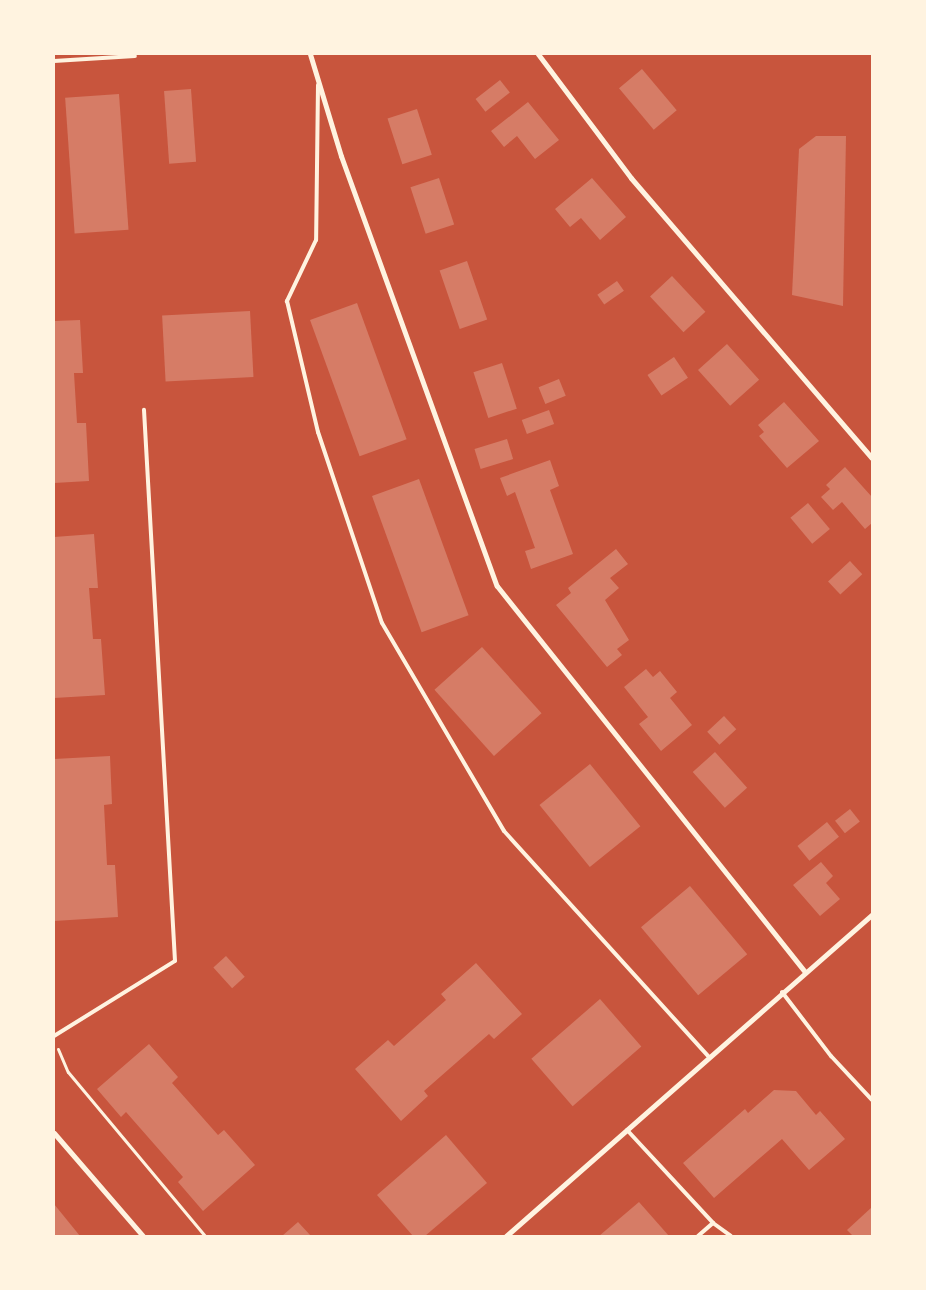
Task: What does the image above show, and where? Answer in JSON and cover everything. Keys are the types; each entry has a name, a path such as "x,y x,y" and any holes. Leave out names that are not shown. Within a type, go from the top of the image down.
{"street":[{"path":"310,54 341,156 497,586 805,972"},
{"path":"538,54 631,178 872,458"},
{"path":"506,1236 872,914"},
{"path":"54,1133 143,1236"}],"lane":[{"path":"54,61 135,56"},
{"path":"318,82 316,240 287,301 318,432 382,623 504,831 709,1057"},
{"path":"54,1038 175,961 144,410"},
{"path":"782,992 831,1056 872,1100"},
{"path":"627,1130 713,1223 731,1236"},
{"path":"698,1236 713,1223"}],"path":[{"path":"54,1038 68,1072 205,1236"}],"building":[{"path":"642,69 677,110 654,130 619,88"},
{"path":"500,80 510,93 485,112 476,99"},
{"path":"191,89 196,162 169,164 164,91"},
{"path":"119,94 128,230 75,233 65,98"},
{"path":"528,102 559,140 535,159 517,136 504,147 491,131"},
{"path":"417,109 432,155 402,164 388,119"},
{"path":"816,136 846,136 843,306 792,295 799,149"},
{"path":"439,178 454,225 426,234 410,187"},
{"path":"592,178 626,217 600,240 581,218 570,227 555,209"},
{"path":"467,261 487,320 460,329 440,270"},
{"path":"672,276 705,312 683,332 650,296"},
{"path":"617,281 624,291 604,305 597,295"},
{"path":"357,303 407,439 360,456 310,320"},
{"path":"250,311 253,377 166,382 162,316"},
{"path":"80,320 83,373 74,373 77,423 86,423 89,481 54,483 54,321"},
{"path":"727,344 759,380 730,406 698,370"},
{"path":"674,357 688,378 661,396 647,375"},
{"path":"502,363 517,409 488,418 473,372"},
{"path":"559,379 566,396 545,404 539,387"},
{"path":"784,402 819,441 787,468 759,436 764,432 758,425"},
{"path":"549,410 554,424 527,434 522,420"},
{"path":"507,439 513,459 481,469 474,449"},
{"path":"550,460 559,486 550,490 573,554 531,569 525,551 535,548 515,492 507,496 500,478"},
{"path":"845,467 872,497 872,523 865,529 842,502 833,510 821,497 830,489 826,485"},
{"path":"419,479 469,615 422,632 372,496"},
{"path":"808,503 830,529 812,544 790,518"},
{"path":"94,534 98,588 89,588 93,639 101,639 105,695 54,698 54,537"},
{"path":"616,549 628,564 610,578 619,588 605,600 629,640 617,649 622,655 607,667 556,605 571,593 568,588"},
{"path":"850,561 862,574 840,595 828,581"},
{"path":"482,647 542,713 494,756 434,690"},
{"path":"646,669 653,677 660,671 677,692 670,698 692,725 661,751 639,724 648,717 624,687"},
{"path":"724,716 736,729 719,745 707,732"},
{"path":"715,752 747,788 725,808 693,772"},
{"path":"110,756 112,804 104,805 107,865 115,865 118,917 54,921 54,759"},
{"path":"590,764 640,826 590,867 539,805"},
{"path":"850,809 860,822 845,833 835,821"},
{"path":"827,822 839,837 809,861 797,846"},
{"path":"821,862 833,876 826,883 840,899 820,916 793,885"},
{"path":"690,886 747,954 698,995 641,927"},
{"path":"226,956 245,977 232,988 213,967"},
{"path":"476,963 522,1014 494,1039 489,1034 424,1091 428,1096 401,1121 355,1069 388,1040 394,1046 446,1000 441,994"},
{"path":"600,999 641,1047 573,1106 531,1059"},
{"path":"149,1044 178,1077 172,1083 218,1135 224,1130 255,1165 203,1211 178,1182 183,1177 126,1112 121,1117 97,1089"},
{"path":"774,1090 796,1091 816,1115 820,1111 845,1139 809,1170 782,1139 714,1198 683,1163 745,1109 748,1113"},
{"path":"446,1135 487,1183 425,1236 413,1236 377,1195"},
{"path":"639,1202 669,1236 599,1236"},
{"path":"54,1204 80,1236 54,1236"},
{"path":"872,1207 872,1236 853,1236 847,1230"},
{"path":"298,1222 311,1236 282,1236"}]}
